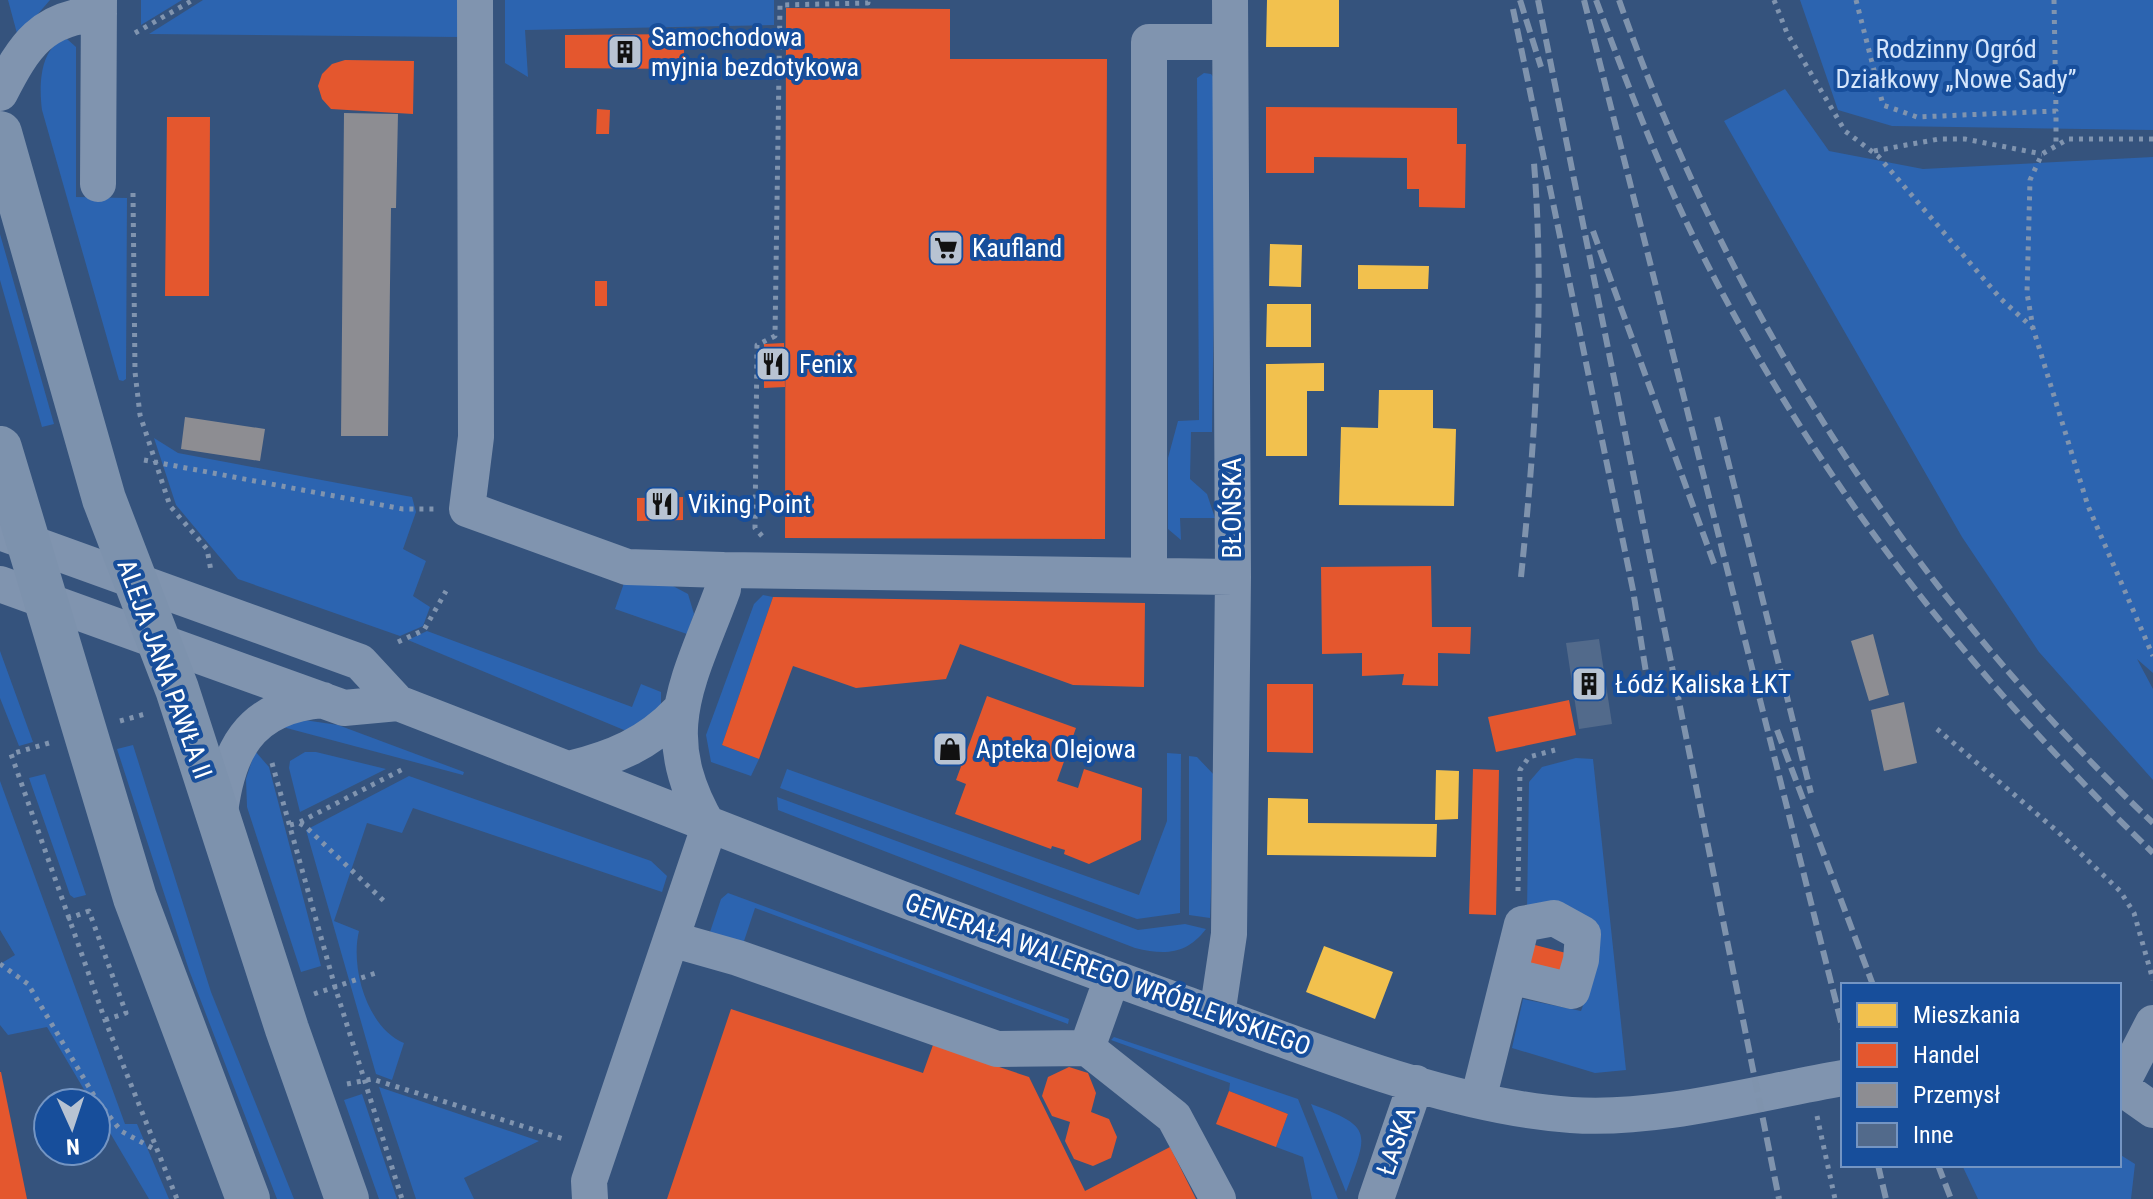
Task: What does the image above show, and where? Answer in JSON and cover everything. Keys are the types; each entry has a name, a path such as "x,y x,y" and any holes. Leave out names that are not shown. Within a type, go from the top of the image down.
{"main road":[{"name":"ALEJA JANA PAWŁA II","path":"0,133 100,485 177,689 219,823 347,1199"},
{"path":"0,448 14,537 45,601 135,898 248,1199"}],"street":[{"path":"475,0 476,437 467,509 627,567 1233,577"},
{"name":"BŁOŃSKA","path":"1217,1015 1229,934 1233,577 1230,0"},
{"path":"0,93 23,52 51,25 99,7 98,184"},
{"path":"1149,574 1149,42 1230,42"},
{"name":"GENERAŁA WALEREGO WRÓBLEWSKIEGO","path":"14,537 360,662 398,703 709,827 1112,978 1416,1083 1478,1100 1549,1113 1611,1116 1826,1081"},
{"path":"590,1199 589,1181 709,827 697,807 680,758 679,711 723,589 723,570"},
{"name":"GENERAŁA WALEREGO WRÓBLEWSKIEGO","path":"0,584 344,708 398,703"},
{"path":"219,823 227,774 247,733 259,720 283,708 323,700"},
{"path":"569,769 605,759 643,743 679,711"},
{"path":"1478,1100 1522,924 1554,918 1583,934 1581,960 1572,991 1510,976"},
{"path":"671,939 738,958 997,1049 1087,1048 1174,1117 1218,1199"},
{"path":"1087,1048 1112,978"},
{"path":"2121,1085 2153,1023"},
{"name":"ŁASKA","path":"1376,1199 1416,1083"},
{"path":"2121,1088 2153,1110"}],"path":[{"path":"132,34 193,0"},
{"path":"766,570 765,540 755,528 757,345 775,336 780,5 868,3 868,0"},
{"path":"1774,0 1787,33 1845,131 1872,152 2001,299 2033,328"},
{"path":"1856,0 1883,105 1917,117 2056,111"},
{"path":"2054,0 2056,144"},
{"path":"1872,152 1939,139 1965,139 2042,154"},
{"path":"2153,139 2068,139 2042,154 2030,180 2028,195 2027,293 2033,328 2088,506 2153,656"},
{"path":"135,372 140,415 170,506 207,549 212,581"},
{"path":"144,460 403,509 467,509"},
{"path":"398,642 424,630 446,591"},
{"path":"1937,729 2057,831 2120,891 2134,913 2153,980"},
{"path":"40,746 11,754 67,919 177,1199"},
{"path":"1522,924 1518,900 1520,770 1529,757 1555,750"},
{"path":"268,758 335,987 402,1199"},
{"path":"290,825 405,768"},
{"path":"299,823 385,902"},
{"path":"67,919 89,911 126,1013 105,1020"},
{"path":"0,964 28,984 96,1099 121,1131 155,1149"},
{"path":"317,1008 312,995 376,973"},
{"path":"338,1073 343,1086 363,1079 408,1088 568,1141"},
{"path":"1826,1081 1835,1199"}],"green space":[{"path":"8,0 50,0 18,37"},
{"path":"141,0 182,0 141,25"},
{"path":"203,0 458,0 458,37 149,34"},
{"path":"505,0 774,0 774,25 525,30 528,77 505,63"},
{"name":"Rodzinny Ogród Działkowy „Nowe Sady”","path":"1800,0 2153,0 2153,130 1892,126 1838,110"},
{"path":"67,39 76,47 76,197 127,198 126,379 123,381 119,380 42,110 41,79 46,58 58,43"},
{"path":"1204,73 1211,74 1217,81 1212,432 1191,432 1190,479 1207,494 1215,518 1180,518 1181,540 1168,529 1168,458 1178,421 1199,420 1197,78"},
{"path":"1785,89 1829,151 1923,169 2153,157 2153,673 2137,659 2153,689 2153,780 2039,652 1962,537 1724,121"},
{"path":"0,234 54,424 42,427 0,280"},
{"path":"154,438 178,453 412,497 416,512 403,549 426,561 413,596 430,607 423,626 400,636 238,579 176,505"},
{"path":"624,583 671,585 688,594 694,614 687,634 615,609"},
{"path":"763,595 773,597 722,745 759,759 751,776 711,762 706,735 754,604"},
{"path":"427,631 632,707 641,684 661,692 661,709 636,735 408,640"},
{"path":"0,651 33,742 19,746 0,698"},
{"path":"304,720 338,725 464,772 463,775 279,726"},
{"path":"133,745 211,992 294,1199 277,1199 189,970 117,749"},
{"path":"255,751 269,767 321,966 301,972 247,807 246,779"},
{"path":"305,752 386,769 300,812 289,768 290,761"},
{"path":"1167,753 1181,754 1180,913 1137,919 780,788 787,769 1139,895 1167,821"},
{"path":"1189,756 1197,757 1215,776 1210,918 1189,915"},
{"path":"1576,758 1593,759 1626,1070 1595,1073 1512,1048 1523,999 1581,1011 1596,971 1527,911 1529,782 1542,767"},
{"path":"45,774 86,895 74,898 70,895 29,778"},
{"path":"409,776 651,861 667,876 662,892 413,808 402,833 367,823 334,921 359,931 357,962 364,995 380,1024 404,1043 392,1080 376,1074 306,830"},
{"path":"0,781 112,1087 83,1087 47,1027 8,1035 0,1025 0,964 15,955 0,930"},
{"path":"777,797 1138,930 1185,924 1206,929 1191,944 1174,951 1135,948 778,810"},
{"path":"728,893 1069,1019 1068,1024 755,908 742,947 709,935 721,899"},
{"path":"1114,1037 1298,1099 1338,1199 1312,1199 1303,1157 1276,1147 1288,1114 1229,1091 1230,1083 1111,1040"},
{"path":"379,1087 539,1141 464,1178 474,1199 416,1199"},
{"path":"112,1088 125,1124 137,1124 169,1199 149,1199 112,1136"},
{"path":"362,1094 397,1199 379,1199 344,1100"},
{"path":"1311,1104 1346,1119 1356,1126 1360,1134 1359,1156 1346,1192"},
{"path":"2121,1155 2135,1164 2131,1199 1978,1199 1963,1167 2121,1167"}],"building: Mieszkania":[{"path":"1267,0 1339,0 1339,47 1266,47"},
{"path":"1270,244 1302,245 1301,287 1269,286"},
{"path":"1358,265 1429,266 1428,289 1358,289"},
{"path":"1267,304 1311,304 1311,347 1266,347"},
{"path":"1324,363 1324,391 1307,391 1307,456 1266,456 1266,364"},
{"path":"1379,390 1433,390 1433,428 1456,429 1454,506 1339,505 1341,427 1378,428"},
{"path":"1436,770 1459,771 1458,819 1435,820"},
{"path":"1268,798 1308,799 1308,823 1437,824 1436,857 1267,855"},
{"path":"1324,946 1393,972 1375,1019 1306,992"}],"building: Handel":[{"name":"Kaufland","path":"786,8 950,9 950,59 1107,59 1105,539 785,538"},
{"name":"Samochodowa myjnia bezdotykowa","path":"684,34 684,69 565,68 565,35"},
{"path":"345,60 414,61 413,114 331,109 322,99 318,86 322,74 332,64"},
{"path":"1266,107 1457,108 1457,144 1466,144 1465,208 1419,207 1419,189 1407,189 1407,158 1314,157 1314,173 1266,173"},
{"path":"597,109 610,110 609,134 596,134"},
{"path":"167,117 210,117 209,296 165,296"},
{"path":"595,281 607,281 607,306 595,306"},
{"path":"784,343 785,387 764,388 764,344"},
{"path":"683,497 683,520 637,521 637,498"},
{"path":"1431,566 1432,627 1471,627 1470,654 1438,653 1438,686 1402,685 1404,674 1362,676 1362,653 1322,654 1321,567"},
{"path":"773,597 1145,603 1144,687 1073,685 960,644 946,679 856,688 793,666 759,759 722,745"},
{"path":"1267,684 1313,684 1313,753 1267,752"},
{"path":"987,696 1076,728 1057,781 1078,788 1084,769 1142,788 1141,840 1089,864 1064,854 1065,850 1052,846 1051,849 955,814 966,784 956,780"},
{"path":"1569,700 1576,735 1496,752 1488,717"},
{"path":"1473,769 1499,770 1496,915 1469,914"},
{"path":"1531,944 1570,954 1564,977 1525,967"},
{"path":"731,1009 923,1073 933,1045 1029,1077 1085,1191 1170,1147 1196,1199 667,1199"},
{"path":"1069,1067 1088,1073 1096,1093 1091,1112 1109,1119 1117,1137 1111,1158 1093,1166 1074,1159 1065,1141 1070,1122 1052,1116 1042,1096 1048,1077"},
{"path":"1,1072 27,1199 0,1199"},
{"path":"1229,1091 1288,1114 1276,1147 1216,1124"}],"building: Przemysł":[{"path":"344,113 398,114 396,208 391,208 388,436 341,436"},
{"path":"185,417 265,429 260,461 181,449"},
{"path":"1873,634 1889,695 1869,701 1851,641"},
{"path":"1904,702 1917,763 1884,771 1871,710"}],"building: Inne":[{"name":"Łódź Kaliska ŁKT","path":"1599,639 1612,724 1579,729 1566,643"}],"railway":[{"path":"1520,0 1541,67"},
{"path":"1538,0 1779,1199"},
{"path":"1584,0 1841,1022"},
{"path":"1596,0 1683,216 1743,331 1792,413 1844,492 1958,643 2020,715 2153,853"},
{"path":"1619,0 1664,116 1715,229 1773,338 1837,443 1907,545 1983,642 2065,735 2153,823"},
{"path":"1513,9 1633,590 1647,679"},
{"path":"1521,577 1537,371 1539,267 1534,163"},
{"path":"1593,231 1716,569"},
{"path":"1717,417 1811,793"},
{"path":"1777,730 1872,983"},
{"path":"1878,1167 1886,1199"},
{"path":"1939,1167 1951,1199"}],"place":[{"name":"Samochodowa myjnia bezdotykowa","path":"625,52"},
{"name":"Kaufland","path":"946,248"},
{"name":"Fenix","path":"773,364"},
{"name":"Viking Point","path":"662,504"},
{"name":"Łódź Kaliska ŁKT","path":"1589,684"},
{"name":"Apteka Olejowa","path":"950,749"}]}
